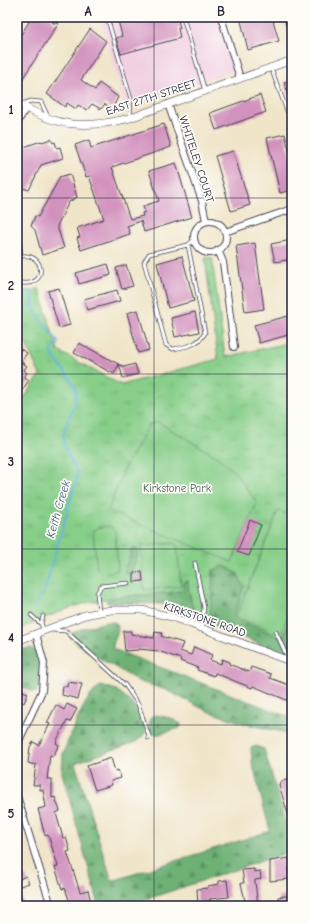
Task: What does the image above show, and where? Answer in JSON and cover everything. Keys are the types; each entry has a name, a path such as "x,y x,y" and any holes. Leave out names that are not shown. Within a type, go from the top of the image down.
{"street":[{"path":"221,17 240,78"},
{"name":"EAST 27TH STREET","path":"21,105 48,119 72,125 93,126 130,118 292,60"},
{"name":"WHITELEY COURT","path":"168,104 202,200 206,221"},
{"path":"17,123 21,105"},
{"path":"225,232 292,208"},
{"path":"206,221 217,222 221,225 225,232 224,244 218,250 206,252 197,246 194,240 196,228 206,221"},
{"path":"17,232 18,257"},
{"path":"218,250 223,262 234,347"},
{"name":"KIRKSTONE ROAD","path":"17,641 36,634 43,627 100,612 142,610 165,614 290,662"},
{"path":"17,745 42,690 44,662 36,634"},
{"path":"17,796 18,807 51,906"}],"lane":[{"path":"107,17 131,99 130,118"},
{"path":"183,17 205,92"},
{"path":"271,68 287,111"},
{"path":"21,105 32,101 41,102 48,119"},
{"path":"188,245 205,333 201,340 193,344 173,349 166,345 144,262 149,254 188,245 194,240"},
{"path":"17,282 27,285 33,283 37,280 41,269 39,263 34,257 27,255 18,257"},
{"path":"195,563 204,608 201,627"},
{"path":"100,612 97,593 101,586 128,583"},
{"path":"31,615 43,627 66,631 125,685 138,704 149,736 148,738"},
{"path":"43,616 43,627"},
{"path":"276,632 290,662"}],"shaded area":[{"path":"100,17 218,17 234,70 126,108"}],"green space":[{"name":"Kirkstone Park","path":"205,258 212,258 225,357 292,342 292,637 288,649 196,613 147,600 123,598 100,600 79,605 17,630 17,403 20,404 40,375 18,326 24,291 33,291 39,288 58,351 121,385 218,359"},
{"path":"158,422 217,457 235,472 257,503 232,562 108,511 125,467 149,425"},
{"path":"278,511 292,516 292,606 281,634 236,617"},
{"path":"110,526 115,531 118,570 102,574 97,569 93,532 97,528"},
{"path":"174,543 177,545 181,586 144,590 141,546"},
{"path":"135,547 138,551 136,562 129,574 126,574 125,569 132,549"},
{"path":"225,566 238,574 244,587 233,618 283,638 292,615 292,657 214,626 210,618 213,570"},
{"path":"184,581 188,581 195,616 162,604 107,603 107,599 116,597 180,591 184,587"},
{"path":"105,622 115,622 118,628 113,649 292,718 292,734 246,724 207,711 166,690 140,682 84,649 71,638 71,634 81,629"},
{"path":"30,648 35,650 44,664 41,681 36,693 17,685 17,650"},
{"path":"101,686 116,690 125,697 135,707 143,719 146,730 136,742 75,763 112,881 270,831 252,762 251,748 256,746 264,749 292,841 292,851 126,906 99,906 62,773 63,753 74,726 89,698"},
{"path":"155,715 171,718 181,724 180,728 156,735 151,733 149,727 151,717"}],"building":[{"path":"32,17 50,17 53,23 59,23 17,87 17,41"},
{"path":"117,17 177,17 180,28 178,28 180,38 121,54 116,38 122,36"},
{"path":"240,17 272,17 279,41 248,50"},
{"path":"284,17 292,17 292,38 290,38"},
{"path":"90,29 106,41 81,80 95,90 99,83 118,97 112,109 105,104 101,109 92,104 87,110 78,105 76,109 67,103 65,107 47,94"},
{"path":"292,80 292,102 291,102 284,82"},
{"path":"260,95 266,112 216,130 210,113"},
{"path":"164,124 171,147 112,167 130,219 143,216 142,213 145,212 143,206 159,201 149,171 176,163 192,217 144,232 141,221 127,226 130,234 81,250 77,238 80,237 77,228 104,219 89,176 86,177 75,145 89,140 91,148"},
{"path":"285,134 292,163 292,190 280,193 267,138"},
{"path":"51,139 53,143 55,142 57,148 60,147 63,158 41,165 29,190 23,188 17,183 17,162 22,153 21,148"},
{"path":"233,151 250,205 231,211 215,156"},
{"path":"70,174 77,197 69,202 57,226 64,248 42,255 35,230 31,226 35,216 38,217 59,177"},
{"path":"292,240 292,259 275,262 271,244"},
{"path":"255,243 264,309 245,312 236,246"},
{"path":"182,256 194,301 168,308 157,263"},
{"path":"108,264 111,275 79,284 76,273"},
{"path":"126,265 133,286 122,289 116,268"},
{"path":"59,288 70,325 59,328 48,291"},
{"path":"117,290 120,301 87,310 84,299"},
{"path":"138,310 149,350 138,353 127,313"},
{"path":"195,312 199,332 175,337 171,318"},
{"path":"292,315 292,334 259,343 254,325"},
{"path":"79,343 119,364 114,374 74,353"},
{"path":"17,347 27,353 21,362 27,366 24,370 27,373 24,377 29,380 17,398"},
{"path":"119,364 124,367 135,364 138,374 123,378"},
{"path":"250,520 261,525 249,556 237,552"},
{"path":"142,572 143,581 134,582 134,573"},
{"path":"123,631 131,631 131,634 154,638 155,632 162,633 161,636 183,643 180,651 191,655 194,647 212,655 210,660 221,664 222,659 230,662 229,664 249,672 251,667 271,674 270,678 292,686 292,693 289,701 253,686 252,688 215,673 214,676 197,670 198,668 180,661 181,659 158,651 139,649 125,651"},
{"path":"68,682 82,684 78,699 62,695 63,686 67,687"},
{"path":"17,689 28,693 24,703 17,700"},
{"path":"67,704 77,709 70,722 67,721 57,740 56,743 59,745 53,756 50,755 47,779 52,779 52,798 55,797 60,811 56,813 63,838 66,837 70,851 67,852 80,892 88,890 92,906 71,906 65,888 62,889 55,867 58,866 48,835 45,836 38,809 46,807 43,790 40,790 40,785 33,785 36,765 28,763 30,747 33,742 39,745 50,724 47,723 56,705 64,710"},
{"path":"111,758 115,771 118,770 121,778 111,781 112,785 95,790 87,766"},
{"path":"292,778 291,824 279,785 280,782"},
{"path":"289,858 291,868 288,868 289,879 270,881 270,861"},
{"path":"254,869 254,872 260,871 261,879 255,880 258,906 246,906 241,883 244,883 242,870"},
{"path":"26,876 29,883 17,887 17,880"},
{"path":"227,880 229,897 210,899 210,901 207,901 208,906 198,906 197,889 208,888 208,886 219,884 219,881"},
{"path":"17,887 24,904 19,906 17,906"},
{"path":"292,895 292,906 279,906 278,897"}],"waterway":[{"name":"Keith Creek","path":"31,291 35,312 58,342 58,345 51,353 75,387 76,399 65,426 64,442 78,473 45,589 34,607"}]}
